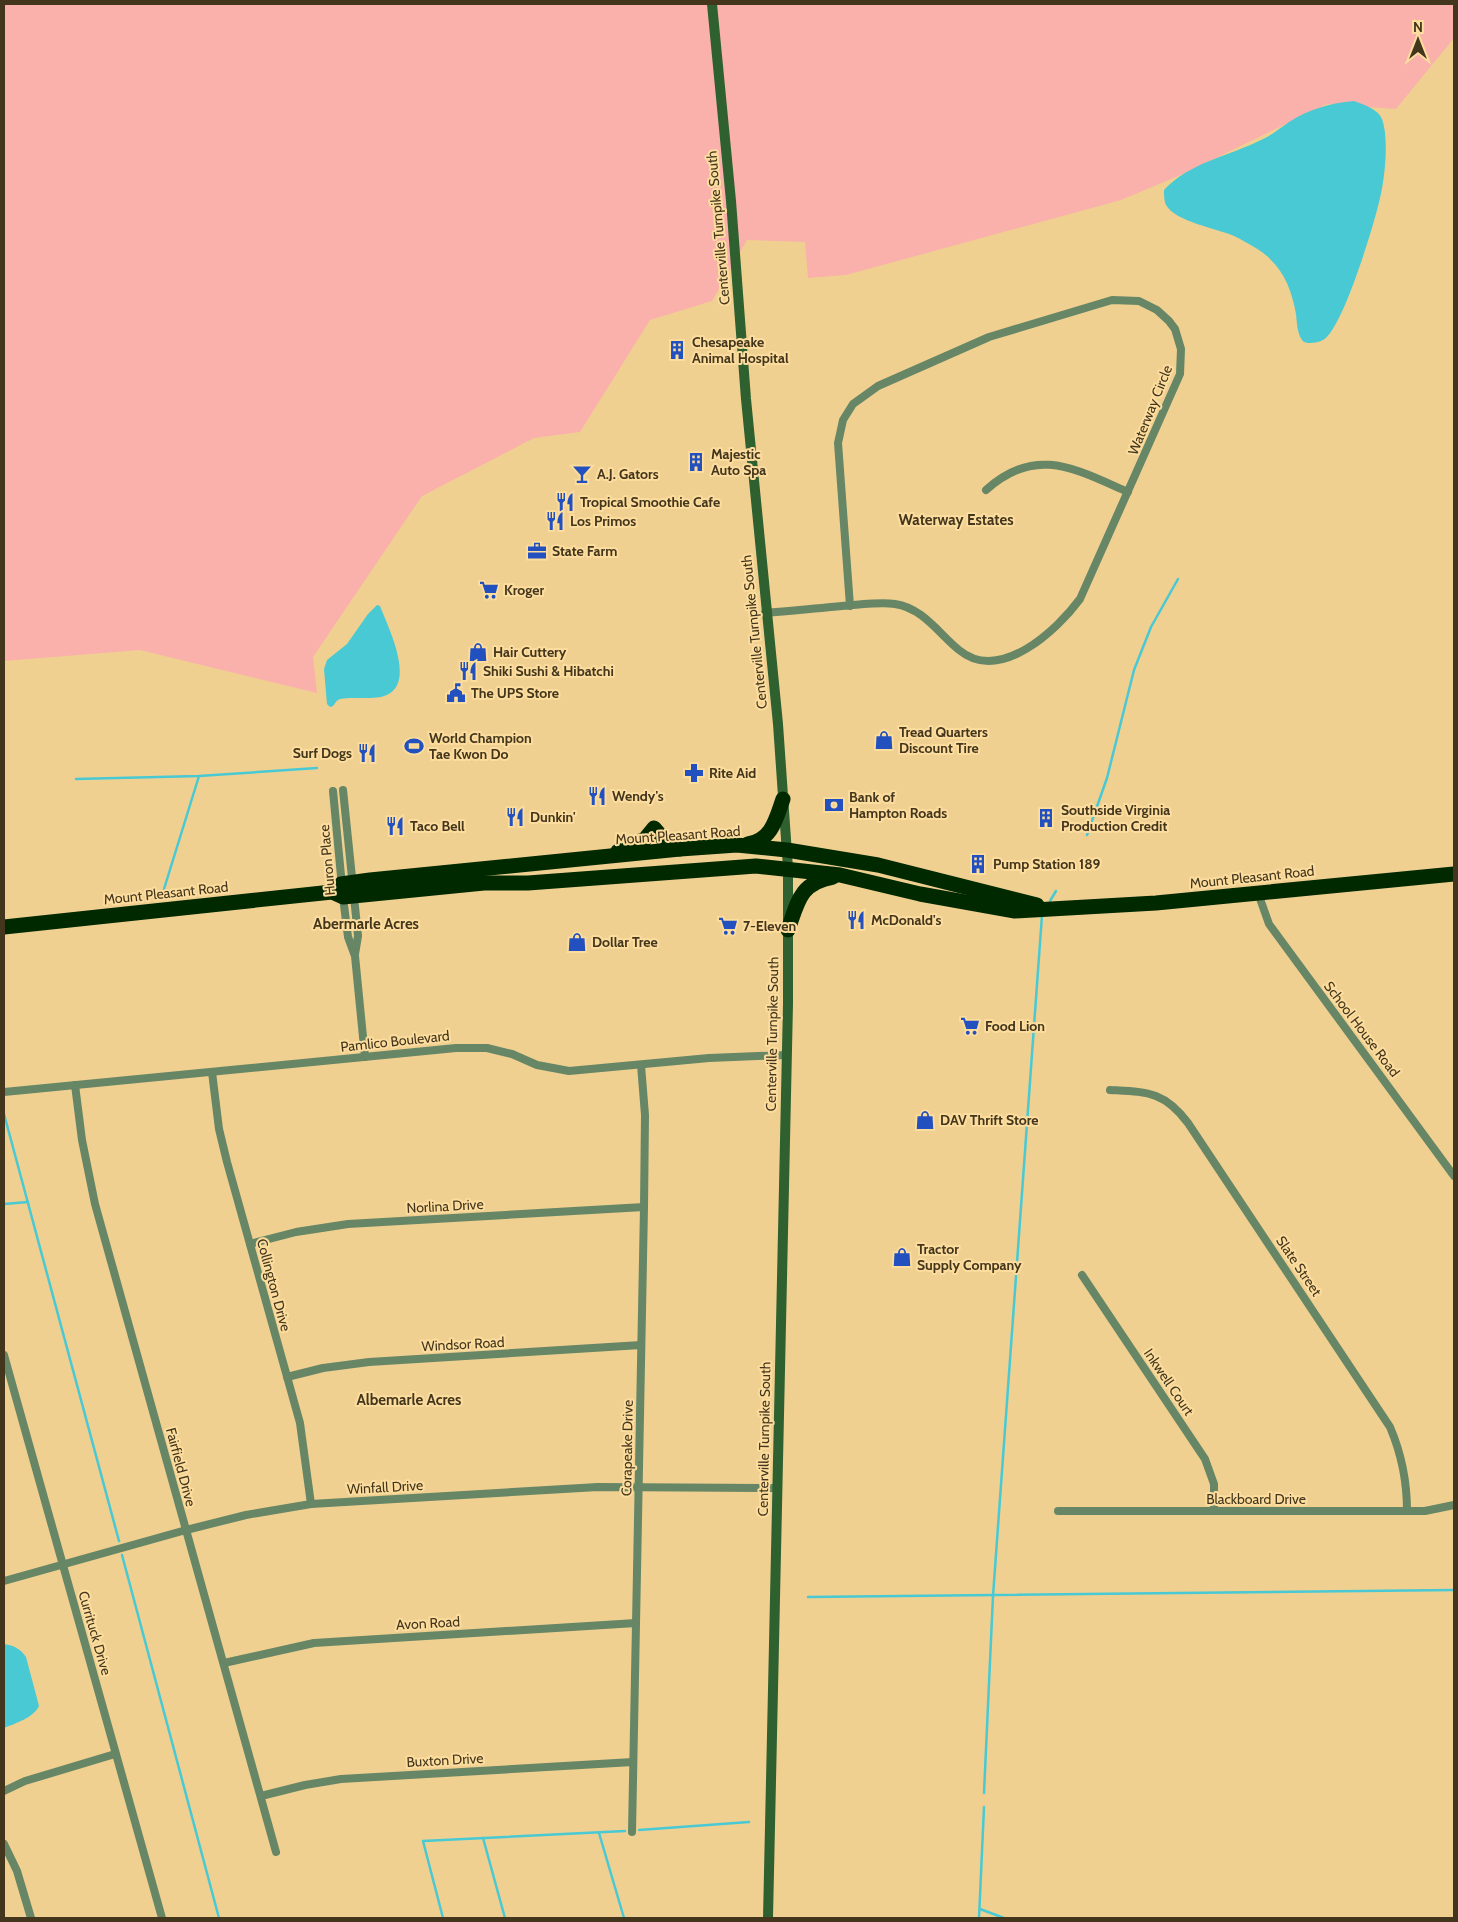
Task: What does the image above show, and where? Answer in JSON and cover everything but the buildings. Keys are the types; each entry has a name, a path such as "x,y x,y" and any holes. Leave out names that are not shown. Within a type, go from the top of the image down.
{"highway":[{"path":"737,846 757,842 767,836 773,827 783,799"},
{"path":"600,878 604,857 645,838 654,828 666,842 680,849"},
{"name":"Mount Pleasant Road","path":"4,927 345,890 604,857 680,849 737,846 787,850 888,867 1054,908"},
{"name":"Mount Pleasant Road","path":"345,890 600,878 722,867 756,866 840,875 982,906 1014,911 1156,903 1454,874"},
{"path":"788,930 799,899 808,885 820,879 840,875"}],"main road":[{"name":"Centerville Turnpike South","path":"712,4 766,613 778,724 788,868 786,1055 768,1918"}],"street":[{"name":"Waterway Circle","path":"766,613 850,606 884,603 905,607 926,619 960,651 977,659 1000,659 1015,654 1050,632 1080,599 1180,374 1182,358 1179,340 1175,329 1163,314 1139,301 1112,300 966,346 868,391 853,404 843,420 839,434 838,458 850,606"},
{"path":"986,490 1016,470 1044,463 1069,467 1128,492"},
{"name":"Huron Place","path":"343,790 348,937 355,956"},
{"name":"Huron Place","path":"333,791 345,890 358,936 355,956 365,1057"},
{"name":"School House Road","path":"1258,893 1269,924 1454,1176"},
{"name":"Pamlico Boulevard","path":"4,1092 468,1047 500,1051 537,1065 568,1071 709,1058 786,1055"},
{"name":"Corapeake Drive","path":"632,1832 645,1124 641,1065"},
{"name":"Collington Drive","path":"212,1072 220,1129 300,1424 312,1504"},
{"name":"Fairfield Drive","path":"75,1085 83,1148 95,1204 276,1852"},
{"name":"Slate Street","path":"1110,1090 1156,1095 1172,1103 1188,1123 1390,1427 1402,1459 1407,1485 1407,1511"},
{"name":"Norlina Drive","path":"250,1244 296,1232 348,1224 644,1207"},
{"name":"Inkwell Court","path":"1082,1275 1205,1459 1214,1484 1214,1511"},
{"name":"Windsor Road","path":"287,1377 323,1368 369,1362 641,1345"},
{"name":"Currituck Drive","path":"4,1355 162,1918"},
{"name":"Winfall Drive","path":"4,1581 246,1515 312,1504 638,1486 777,1488"},
{"name":"Blackboard Drive","path":"1058,1511 1407,1511 1436,1509 1454,1504"},
{"name":"Avon Road","path":"224,1662 302,1645 350,1640 636,1623"},
{"path":"4,1791 25,1781 116,1754"},
{"name":"Buxton Drive","path":"261,1796 305,1785 342,1779 633,1762"},
{"path":"4,1844 17,1871 31,1918"}],"shaded area":[{"path":"4,4 1454,4 1454,38 1396,109 1327,104 1183,174 1121,200 846,275 808,278 805,242 747,240 712,301 650,320 580,432 534,438 422,496 313,657 317,693 140,650 4,661"}],"water":[{"path":"1354,101 1374,110 1382,119 1386,147 1382,190 1357,275 1339,317 1331,332 1323,340 1315,343 1306,343 1299,334 1291,293 1283,275 1271,260 1237,237 1178,216 1166,205 1164,190 1174,180 1198,166 1250,145 1312,110 1337,103"},
{"path":"377,605 380,606 394,641 400,669 399,681 394,690 384,696 342,699 330,707 327,704 324,669 327,660 347,644 368,614"},
{"path":"4,1644 16,1648 26,1657 39,1706 33,1714 4,1728"}],"waterway":[{"path":"1087,835 1107,778 1134,670 1151,627 1178,579"},
{"path":"76,779 199,776 317,768"},
{"path":"164,889 199,776"},
{"path":"1050,901 1056,891"},
{"path":"984,1793 993,1596 1042,915"},
{"path":"4,1114 119,1541"},
{"path":"4,1204 28,1202"},
{"path":"122,1555 219,1918"},
{"path":"808,1597 1454,1590"},
{"path":"979,1918 984,1807"},
{"path":"639,1830 749,1822"},
{"path":"443,1918 423,1841 625,1831"},
{"path":"599,1833 624,1918"},
{"path":"483,1838 505,1918"},
{"path":"980,1909 1004,1918"}],"place":[{"name":"Chesapeake Animal Hospital","path":"677,350"},
{"name":"Majestic Auto Spa","path":"696,462"},
{"name":"A.J. Gators","path":"582,474"},
{"name":"Tropical Smoothie Cafe","path":"565,502"},
{"name":"Los Primos","path":"555,521"},
{"name":"State Farm","path":"537,551"},
{"name":"Kroger","path":"489,590"},
{"name":"Hair Cuttery","path":"478,652"},
{"name":"Shiki Sushi & Hibatchi","path":"468,671"},
{"name":"The UPS Store","path":"456,693"},
{"name":"Tread Quarters Discount Tire","path":"884,740"},
{"name":"World Champion Tae Kwon Do","path":"414,746"},
{"name":"Surf Dogs","path":"367,753"},
{"name":"Rite Aid","path":"694,773"},
{"name":"Wendy's","path":"597,796"},
{"name":"Bank of Hampton Roads","path":"834,805"},
{"name":"Dunkin'","path":"515,817"},
{"name":"Southside Virginia Production Credit","path":"1046,818"},
{"name":"Taco Bell","path":"395,826"},
{"name":"Pump Station 189","path":"978,864"},
{"name":"McDonald's","path":"856,920"},
{"name":"7-Eleven","path":"728,926"},
{"name":"Dollar Tree","path":"577,942"},
{"name":"Food Lion","path":"970,1026"},
{"name":"DAV Thrift Store","path":"925,1120"},
{"name":"Tractor Supply Company","path":"902,1257"}],"district":[{"name":"Waterway Estates","path":"956,520"},
{"name":"Abermarle Acres","path":"366,924"},
{"name":"Albemarle Acres","path":"409,1400"}]}
